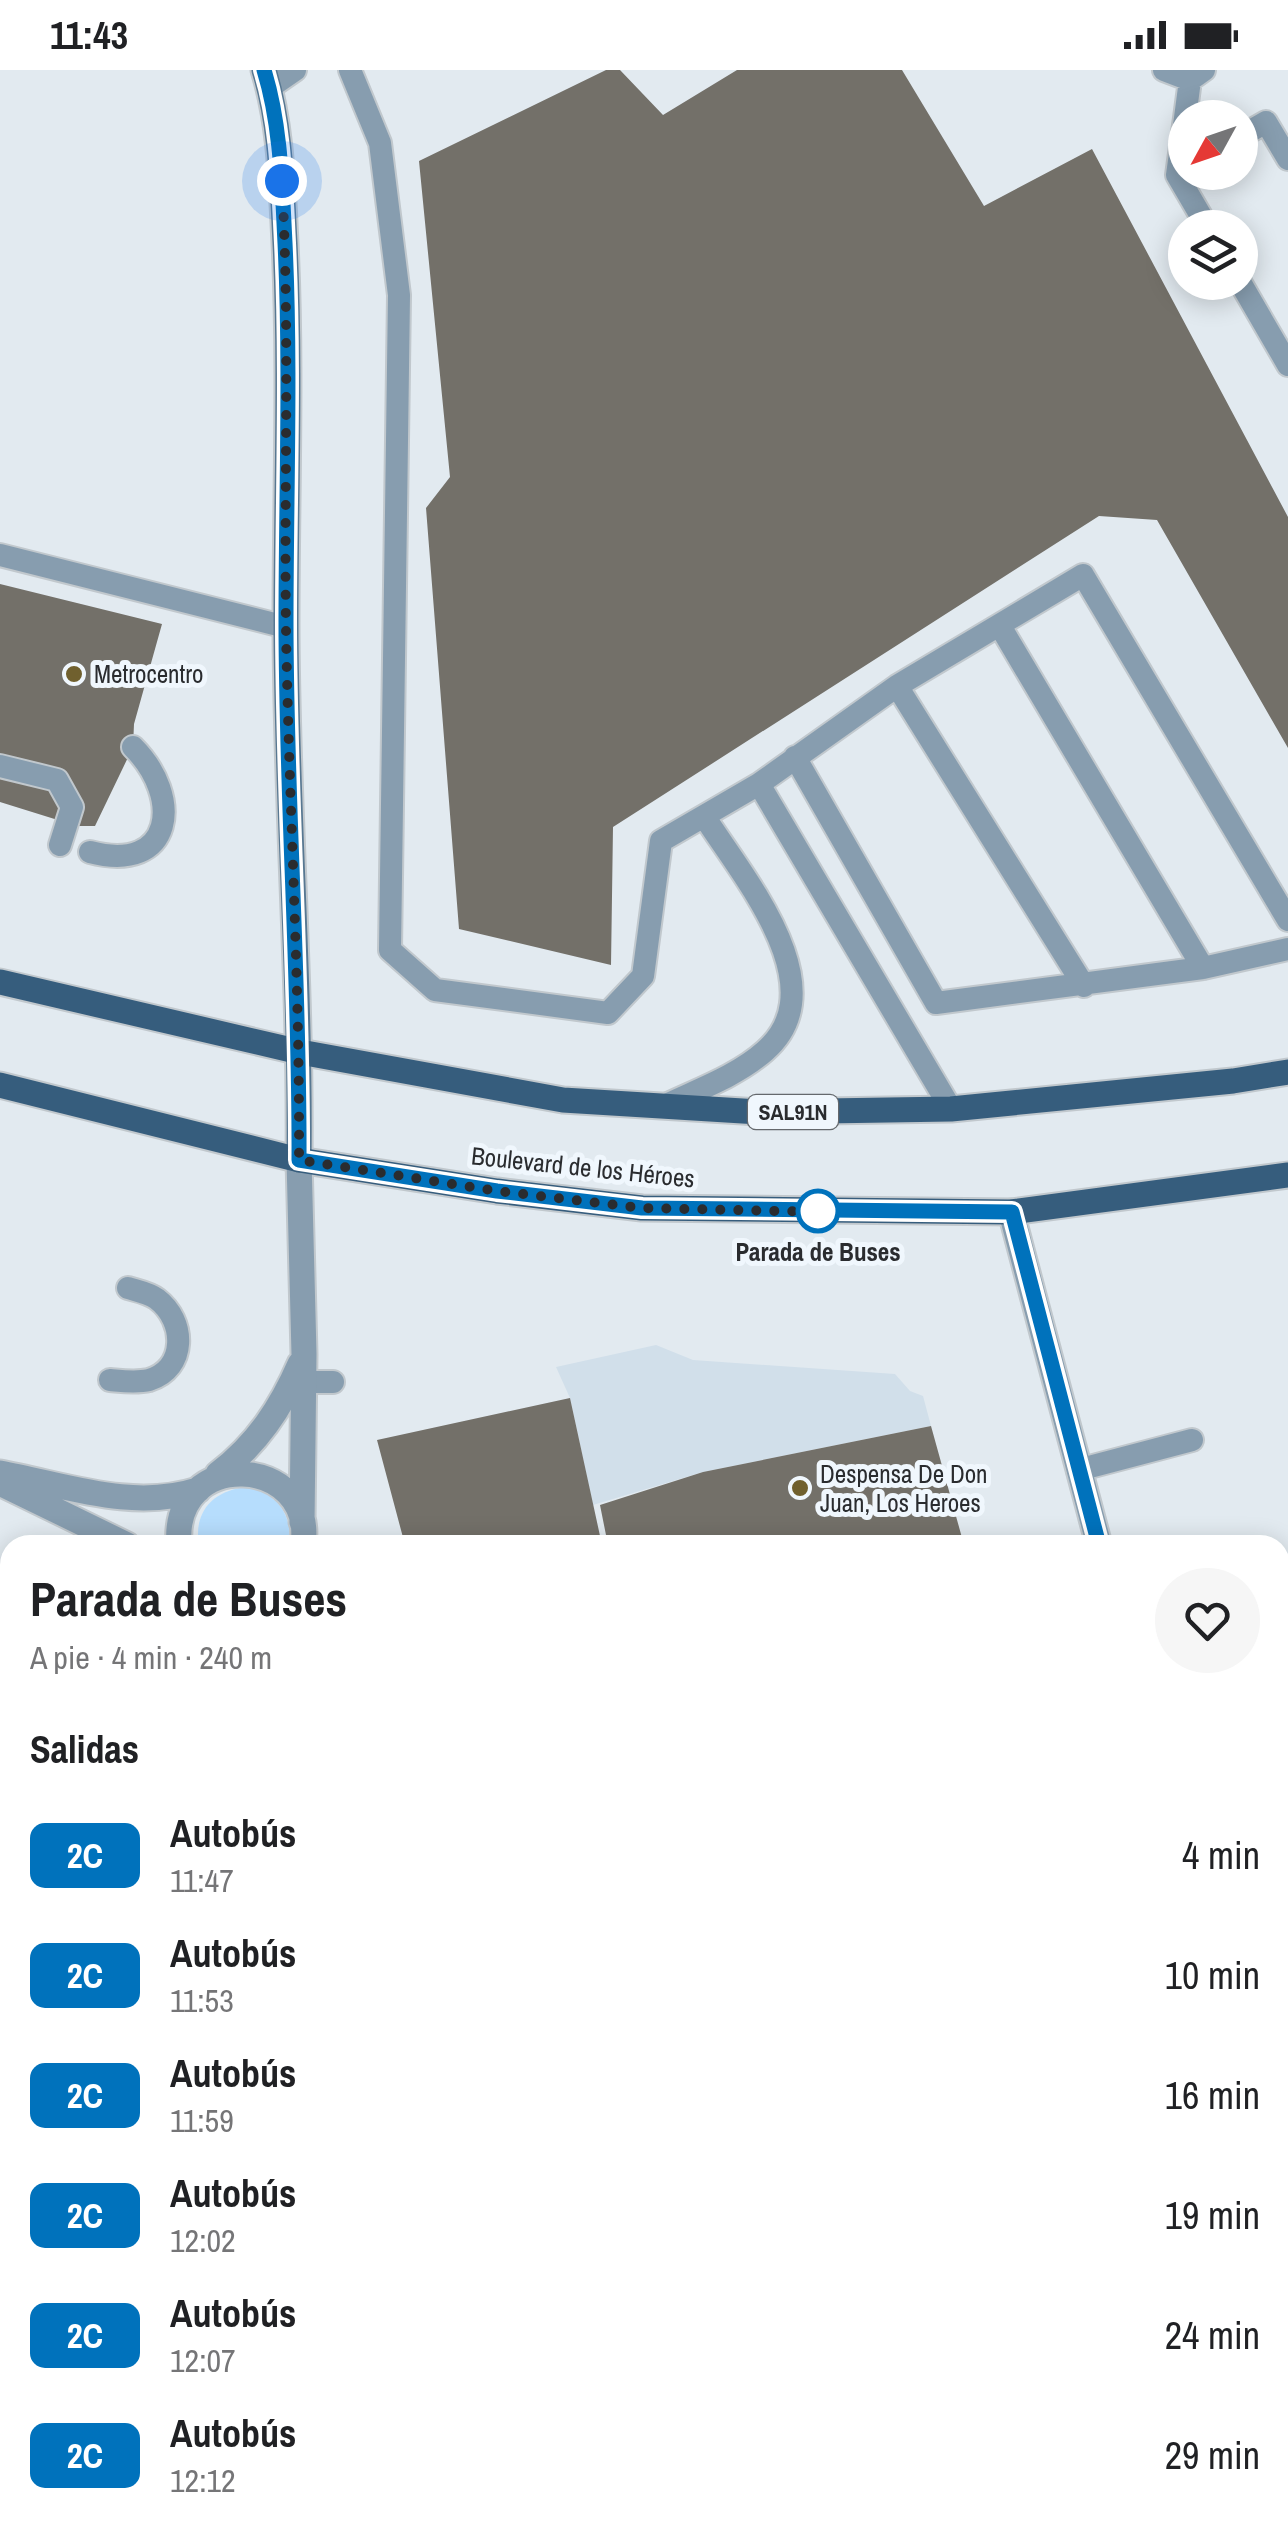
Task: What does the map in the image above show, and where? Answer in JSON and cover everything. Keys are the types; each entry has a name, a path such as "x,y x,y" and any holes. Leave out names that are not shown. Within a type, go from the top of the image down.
{"main road":[{"name":"SAL91N","path":"0,982 300,1052 563,1100 758,1112 951,1109 1288,1072"},
{"name":"Boulevard de los Héroes","path":"0,1085 299,1160 497,1191 642,1208 1012,1212 1288,1175"}],"street":[{"path":"267,79 282,181 288,304 286,627 300,1052 304,1535"},
{"path":"1012,1212 1096,1535"},
{"path":"179,1535 184,1508 202,1486 251,1445 277,1413 304,1354"},
{"path":"0,1473 145,1500 170,1498 240,1472 258,1475 288,1493 303,1535"},
{"path":"0,1483 106,1535"}],"lane":[{"path":"267,79 295,70"},
{"path":"350,70 380,143 399,295 390,950 435,990 608,1013 643,976 661,841 759,784 897,686 1083,575 1288,920"},
{"path":"1164,70 1197,75 1190,100"},
{"path":"1258,127 1266,122 1288,160"},
{"path":"1250,300 1288,365"},
{"path":"0,555 286,627"},
{"path":"1000,626 1203,968"},
{"path":"897,686 1084,986"},
{"path":"90,852 132,856 148,846 161,830 166,808 159,784 149,763 133,747"},
{"path":"795,757 936,1003 1084,986 1288,950"},
{"path":"0,766 57,780 72,807 60,845"},
{"path":"759,784 951,1109"},
{"path":"664,1106 765,1051 788,1023 794,996 792,971 765,912 704,816"},
{"path":"110,1380 150,1380 174,1361 178,1350 180,1334 160,1301 128,1288"},
{"path":"304,1382 333,1382"},
{"path":"1078,1470 1192,1440"}],"shaded area":[{"path":"656,1345 693,1360 895,1374 910,1391 923,1396 931,1426 703,1472 593,1505 570,1398 556,1367"},
{"path":"235,1489 258,1490 275,1500 285,1515 290,1535 198,1535 199,1522 208,1504"}],"building":[{"path":"606,70 620,70 663,115 737,70 902,70 984,206 1092,149 1168,292 1168,300 1172,300 1288,517 1288,748 1157,520 1099,516 613,827 611,965 459,929 426,508 450,477 419,161"},
{"name":"Metrocentro","path":"0,584 162,624 134,724 133,747 95,826 77,826 0,802"},
{"path":"570,1398 600,1535 402,1535 377,1440"},
{"name":"Despensa De Don Juan, Los Heroes","path":"931,1426 961,1535 606,1535 600,1505 703,1472"}],"bus line":[{"name":"2C","path":"264,70 270,88 282,181 288,304 286,627 300,1052 299,1160 497,1191 642,1208 1012,1212 1096,1535"}],"place":[{"name":"Metrocentro","path":"74,674"},
{"name":"Parada de Buses","path":"818,1211"},
{"name":"Despensa De Don Juan, Los Heroes","path":"800,1488"}],"route":[{"path":"282,181 288,304 286,627 300,1052 299,1160 497,1191 642,1208 824,1212 818,1211"}]}
